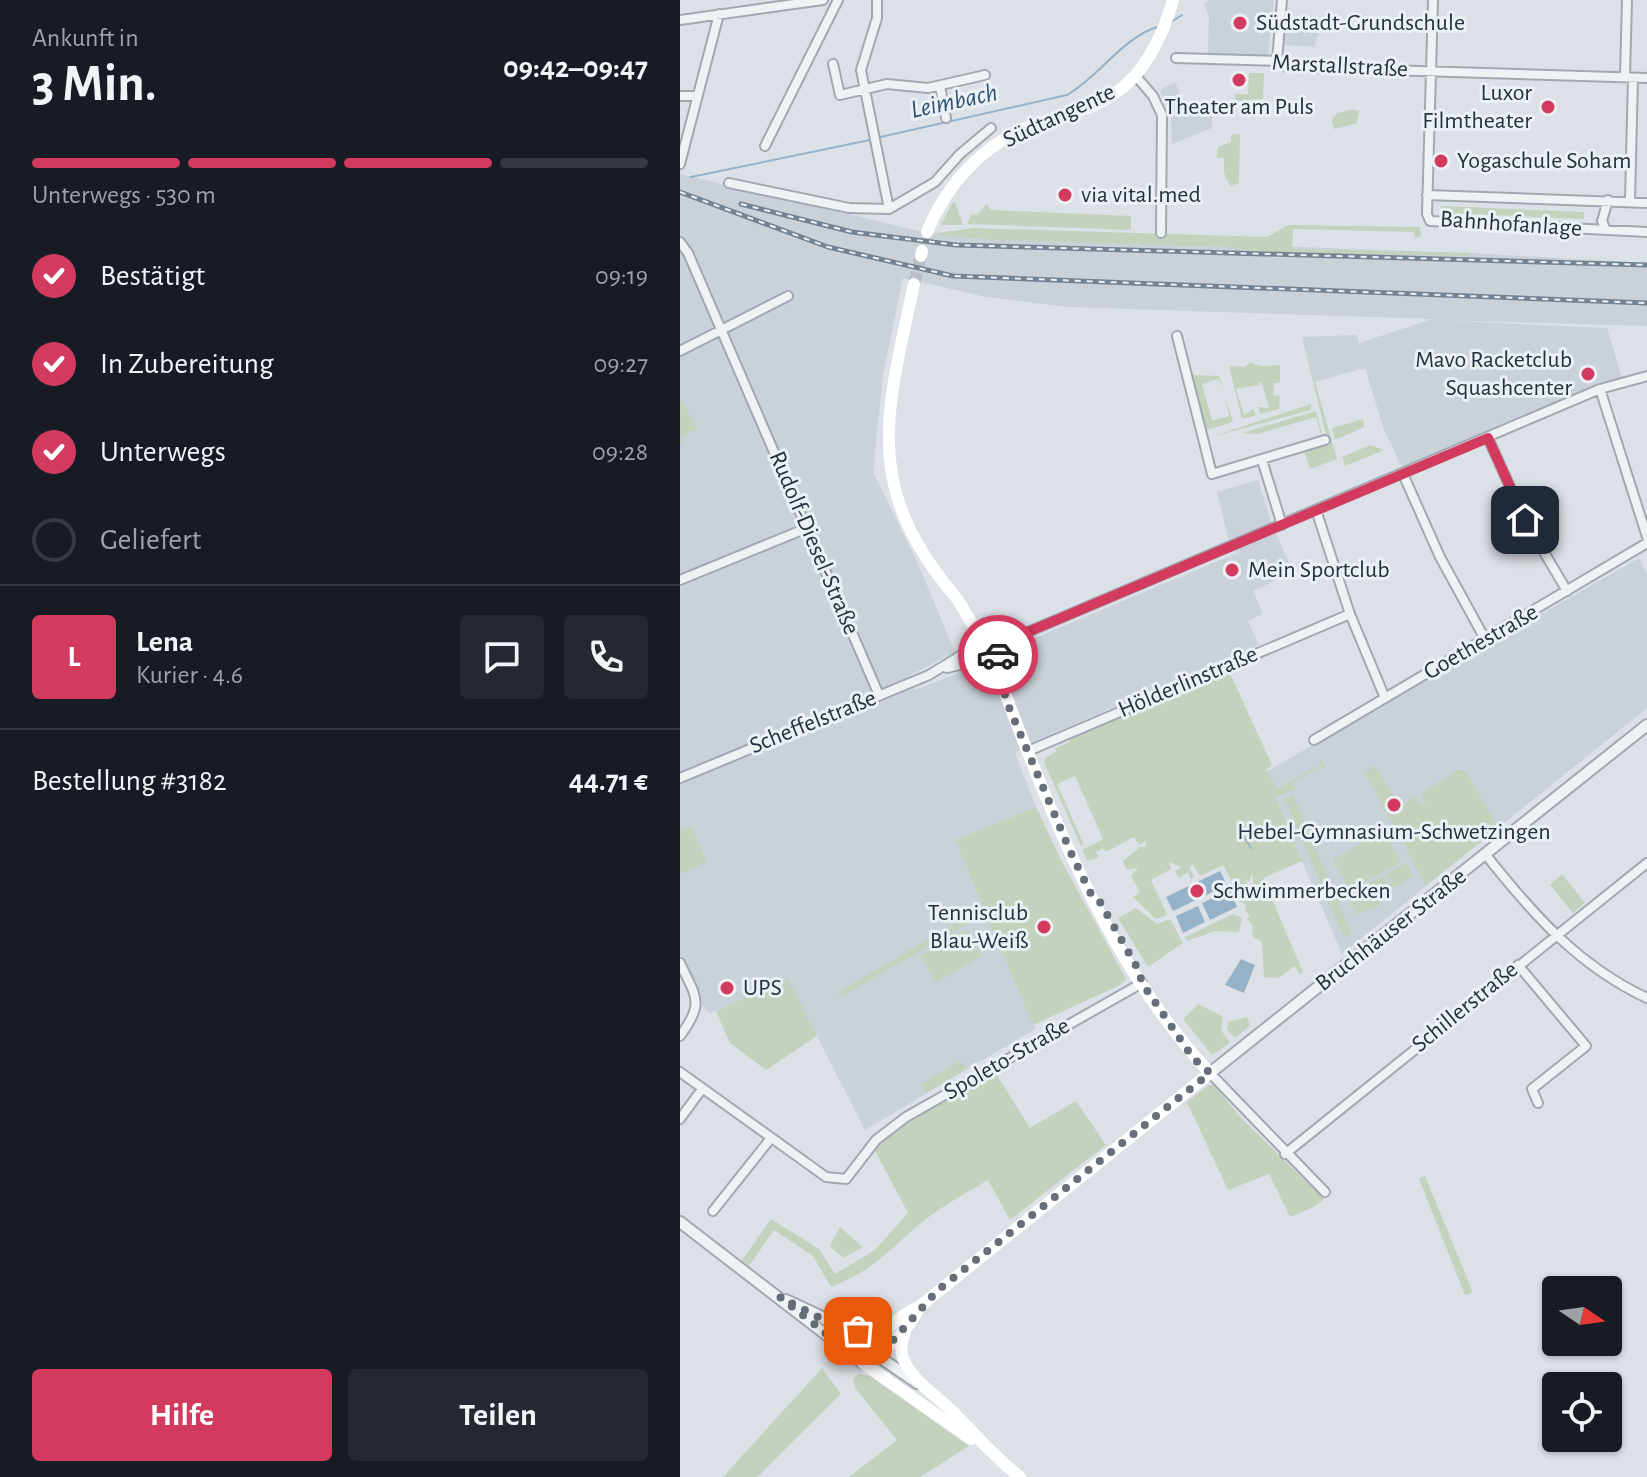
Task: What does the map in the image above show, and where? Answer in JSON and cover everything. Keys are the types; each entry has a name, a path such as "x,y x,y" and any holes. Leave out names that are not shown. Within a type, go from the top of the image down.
{"main road":[{"name":"Südtangente","path":"927,232 948,191 972,162 1015,133 1097,104 1135,75 1164,30 1172,6"},
{"path":"914,284 889,394 887,440 898,497 923,552 983,651 1093,898 1100,902 1139,971 1141,981 1193,1058 1210,1073 919,1307 863,1363 1020,1477"},
{"path":"1192,1090 1193,1058"},
{"path":"835,1326 867,1331 901,1326"},
{"path":"901,1326 902,1355 922,1386 954,1414 980,1445"}],"street":[{"path":"680,20 823,0"},
{"path":"765,146 838,0"},
{"path":"877,0 877,18 861,70 889,209"},
{"path":"1277,61 1282,0"},
{"path":"1427,195 1433,0"},
{"path":"1627,0 1630,200"},
{"path":"680,164 719,14"},
{"name":"Marstallstraße","path":"1176,58 1277,61 1287,67 1647,78"},
{"path":"833,64 840,95 887,84 928,88 985,75"},
{"name":"Südtangente","path":"1135,75 1153,96 1162,115 1161,233"},
{"path":"940,86 946,118"},
{"path":"680,96 697,96"},
{"path":"729,183 849,208 889,209 935,182 960,154 991,128"},
{"name":"Bahnhofanlage","path":"1647,203 1427,195 1427,214 1435,223 1647,232"},
{"name":"Bahnhofanlage","path":"1606,230 1602,221 1608,200"},
{"name":"Rudolf-Diesel-Straße","path":"680,242 687,249 879,695"},
{"path":"680,351 788,296"},
{"path":"1177,336 1212,474 1325,440"},
{"name":"Scheffelstraße","path":"680,778 921,679 1600,389 1647,376"},
{"path":"1600,389 1647,540"},
{"path":"1488,438 1525,520 1567,591"},
{"path":"1262,460 1282,525"},
{"path":"1403,474 1440,557 1485,639"},
{"path":"1316,510 1350,614 1385,698"},
{"path":"680,580 807,528"},
{"name":"Goethestraße","path":"1314,740 1567,591 1647,540"},
{"name":"Hölderlinstraße","path":"1028,751 1350,614"},
{"name":"Bruchhäuser Straße","path":"1210,1073 1647,725"},
{"path":"1486,855 1553,935 1584,961 1647,998"},
{"name":"Schillerstraße","path":"1285,1154 1553,935 1645,869"},
{"path":"680,963 697,1007 680,1036"},
{"path":"1518,965 1586,1046 1532,1089 1538,1103"},
{"name":"Spoleto-Straße","path":"680,1072 826,1177 846,1179 876,1140 906,1117 1141,981"},
{"path":"1210,1073 1325,1192"},
{"path":"680,1119 702,1089"},
{"path":"713,1211 771,1138"},
{"path":"680,1222 863,1363"},
{"path":"780,1297 835,1326 922,1386"}],"shaded area":[{"name":"Südstadt-Grundschule","path":"1210,0 1274,0 1268,56 1208,53 1209,17 1204,4"},
{"path":"1286,23 1320,29 1314,47 1284,45"},
{"path":"1175,82 1187,112 1212,102 1212,128 1172,144 1171,119 1160,90"},
{"path":"680,174 931,234 1470,253 1647,263 1647,326 1435,320 1607,328 1622,378 1402,468 1383,427 1365,368 1315,382 1302,337 1357,335 1359,343 1432,319 1068,307 986,297 903,278 883,375 873,472 919,566 955,652 909,676 915,690 969,669 981,674 1003,662 1004,654 1011,648 1237,553 1229,541 1217,492 1258,480 1271,522 1293,572 1253,591 1263,614 1248,621 1259,645 1037,740 1015,753 1036,807 955,840 1035,1029 865,1130 788,979 710,1013 702,1005 680,955"},
{"name":"Hebel-Gymnasium-Schwetzingen","path":"1639,558 1647,574 1647,708 1342,954 1264,773"}],"green space":[{"path":"1249,73 1264,73 1263,99 1235,101 1235,94 1248,94"},
{"path":"1353,109 1359,111 1357,123 1334,129 1332,120 1337,113"},
{"path":"1240,134 1239,183 1230,186 1224,173 1224,158 1217,158 1218,147 1231,142 1231,135"},
{"path":"955,202 963,225 941,225 952,203"},
{"path":"987,204 991,210 1131,216 1131,230 967,224 972,214 977,215"},
{"path":"1441,206 1584,212 1584,219 1440,213"},
{"path":"1288,225 1420,227 1421,236 1415,238 1414,232 1293,229 1292,249 1470,253 1470,256 1260,252 1230,247 996,240 931,234 973,228 1267,237"},
{"path":"1302,337 1337,459 1310,469 1304,450 1328,442"},
{"path":"1250,362 1260,366 1280,365 1280,383 1274,383 1273,395 1280,396 1279,409 1260,414 1258,407 1269,408 1261,381 1258,385 1236,389 1244,415 1253,409 1256,415 1242,419 1229,366 1245,367"},
{"path":"1191,375 1219,376 1223,389 1218,379 1202,384 1212,421 1229,416 1225,397 1233,422 1207,430"},
{"path":"680,397 697,429 681,437 684,444 680,446"},
{"path":"1311,404 1311,410 1211,437"},
{"path":"1316,411 1323,438 1315,440 1314,437 1321,435 1316,417 1257,434 1242,433"},
{"path":"1363,419 1364,427 1335,440 1332,428"},
{"path":"1370,445 1384,450 1345,466 1342,457"},
{"path":"1011,668 1015,677 1020,675 1022,681 1046,677 1024,684 1015,692 1007,670"},
{"path":"1229,671 1272,765 1266,770 1277,789 1320,765 1320,758 1327,770 1321,766 1293,783 1296,789 1276,798 1302,861 1263,878 1303,972 1300,975 1295,966 1278,978 1264,977 1262,942 1253,937 1246,904 1240,902 1237,895 1254,887 1252,874 1249,882 1244,878 1248,884 1236,889 1223,865 1200,876 1193,865 1189,867 1194,877 1191,879 1188,872 1179,878 1175,871 1182,867 1169,862 1171,869 1151,880 1167,915 1156,919 1133,897 1140,892 1131,876 1138,868 1127,870 1123,861 1140,847 1146,847 1146,841 1139,845 1134,837 1106,852 1103,848 1096,852 1099,857 1088,861 1082,850 1103,839 1075,776 1057,784 1084,845 1081,846 1044,762 1046,757 1056,752 1055,748 1070,742 1069,739"},
{"path":"1375,766 1399,806 1415,797 1421,806 1426,803 1420,794 1458,770 1466,771 1498,828 1426,885 1364,772"},
{"path":"1293,795 1352,934 1344,938 1285,799"},
{"name":"Tennisclub Blau-Weiß","path":"1036,807 1062,862 1126,979 1120,985 1033,1025 955,840"},
{"path":"691,826 707,862 680,874 680,831"},
{"path":"1382,830 1401,862 1351,891 1333,860"},
{"path":"1406,863 1413,876 1393,888 1385,875"},
{"path":"1562,874 1585,903 1573,913 1550,885"},
{"path":"1382,876 1392,893 1378,901 1380,905 1357,914 1347,897"},
{"path":"1136,908 1157,924 1170,919 1183,943 1148,967 1118,918"},
{"path":"975,912 978,918 841,997 838,992"},
{"path":"1233,914 1242,918 1239,932 1215,931 1187,941 1185,937"},
{"path":"967,929 982,956 936,983 920,956"},
{"path":"788,978 817,1036 766,1070 730,1043 716,1011"},
{"path":"1198,1004 1223,1017 1221,1030 1230,1043 1212,1055 1183,1019"},
{"path":"1247,1017 1250,1026 1235,1038 1227,1030 1228,1022"},
{"path":"960,1061 966,1069 926,1093 921,1084"},
{"path":"995,1072 1030,1128 1076,1101 1106,1145 1010,1220 988,1180 931,1215 867,1269 831,1287 813,1256 774,1230 749,1266 742,1260 771,1219 819,1249 835,1274 875,1250 908,1213 874,1149 894,1131"},
{"path":"1208,1085 1214,1085 1240,1117 1324,1199 1290,1217 1269,1174 1228,1190 1187,1102"},
{"path":"1425,1176 1472,1290 1470,1294 1465,1295 1419,1179"},
{"path":"840,1227 863,1247 843,1258 830,1246"},
{"path":"822,1368 841,1394 757,1477 723,1477"},
{"path":"858,1374 870,1376 969,1446 920,1477 849,1477 897,1440 855,1388 853,1379"}],"water":[{"name":"Schwimmerbecken","path":"1220,871 1227,885 1173,911 1166,897"},
{"path":"1230,890 1237,907 1210,920 1202,903"},
{"path":"1198,906 1205,922 1183,933 1176,916"},
{"name":"Schwimmerbecken","path":"1241,959 1255,965 1244,993 1225,985"}],"waterway":[{"name":"Leimbach","path":"1171,22 1182,15"},
{"name":"Leimbach","path":"876,138 1067,95 1132,40 1157,27"},
{"name":"Leimbach","path":"691,177 870,140"},
{"path":"1243,835 1251,848"}],"tunnel":[{"path":"914,284 921,256"}],"railway":[{"path":"680,192 828,247 953,276 1647,303"},
{"path":"741,204 852,232 956,245 1647,265"}],"way so far":[{"path":"858,1331 835,1326 780,1297 808,1323 863,1363 886,1348 915,1320 919,1307 937,1291 1210,1073 1193,1058 1142,983 1139,971 1100,902 1093,898 1079,872 1008,705 995,661 998,655"}],"place":[{"name":"Südstadt-Grundschule","path":"1240,23"},
{"name":"Theater am Puls","path":"1239,80"},
{"name":"Luxor Filmtheater","path":"1548,107"},
{"name":"Yogaschule Soham","path":"1441,161"},
{"name":"via vital.med","path":"1065,195"},
{"name":"Mavo Racketclub Squashcenter","path":"1588,374"},
{"name":"Mein Sportclub","path":"1232,570"},
{"name":"Hebel-Gymnasium-Schwetzingen","path":"1394,805"},
{"name":"Schwimmerbecken","path":"1197,891"},
{"name":"Tennisclub Blau-Weiß","path":"1044,927"},
{"name":"UPS","path":"727,988"}],"route":[{"path":"998,655 998,651 1023,634 1488,438 1525,520"}]}
